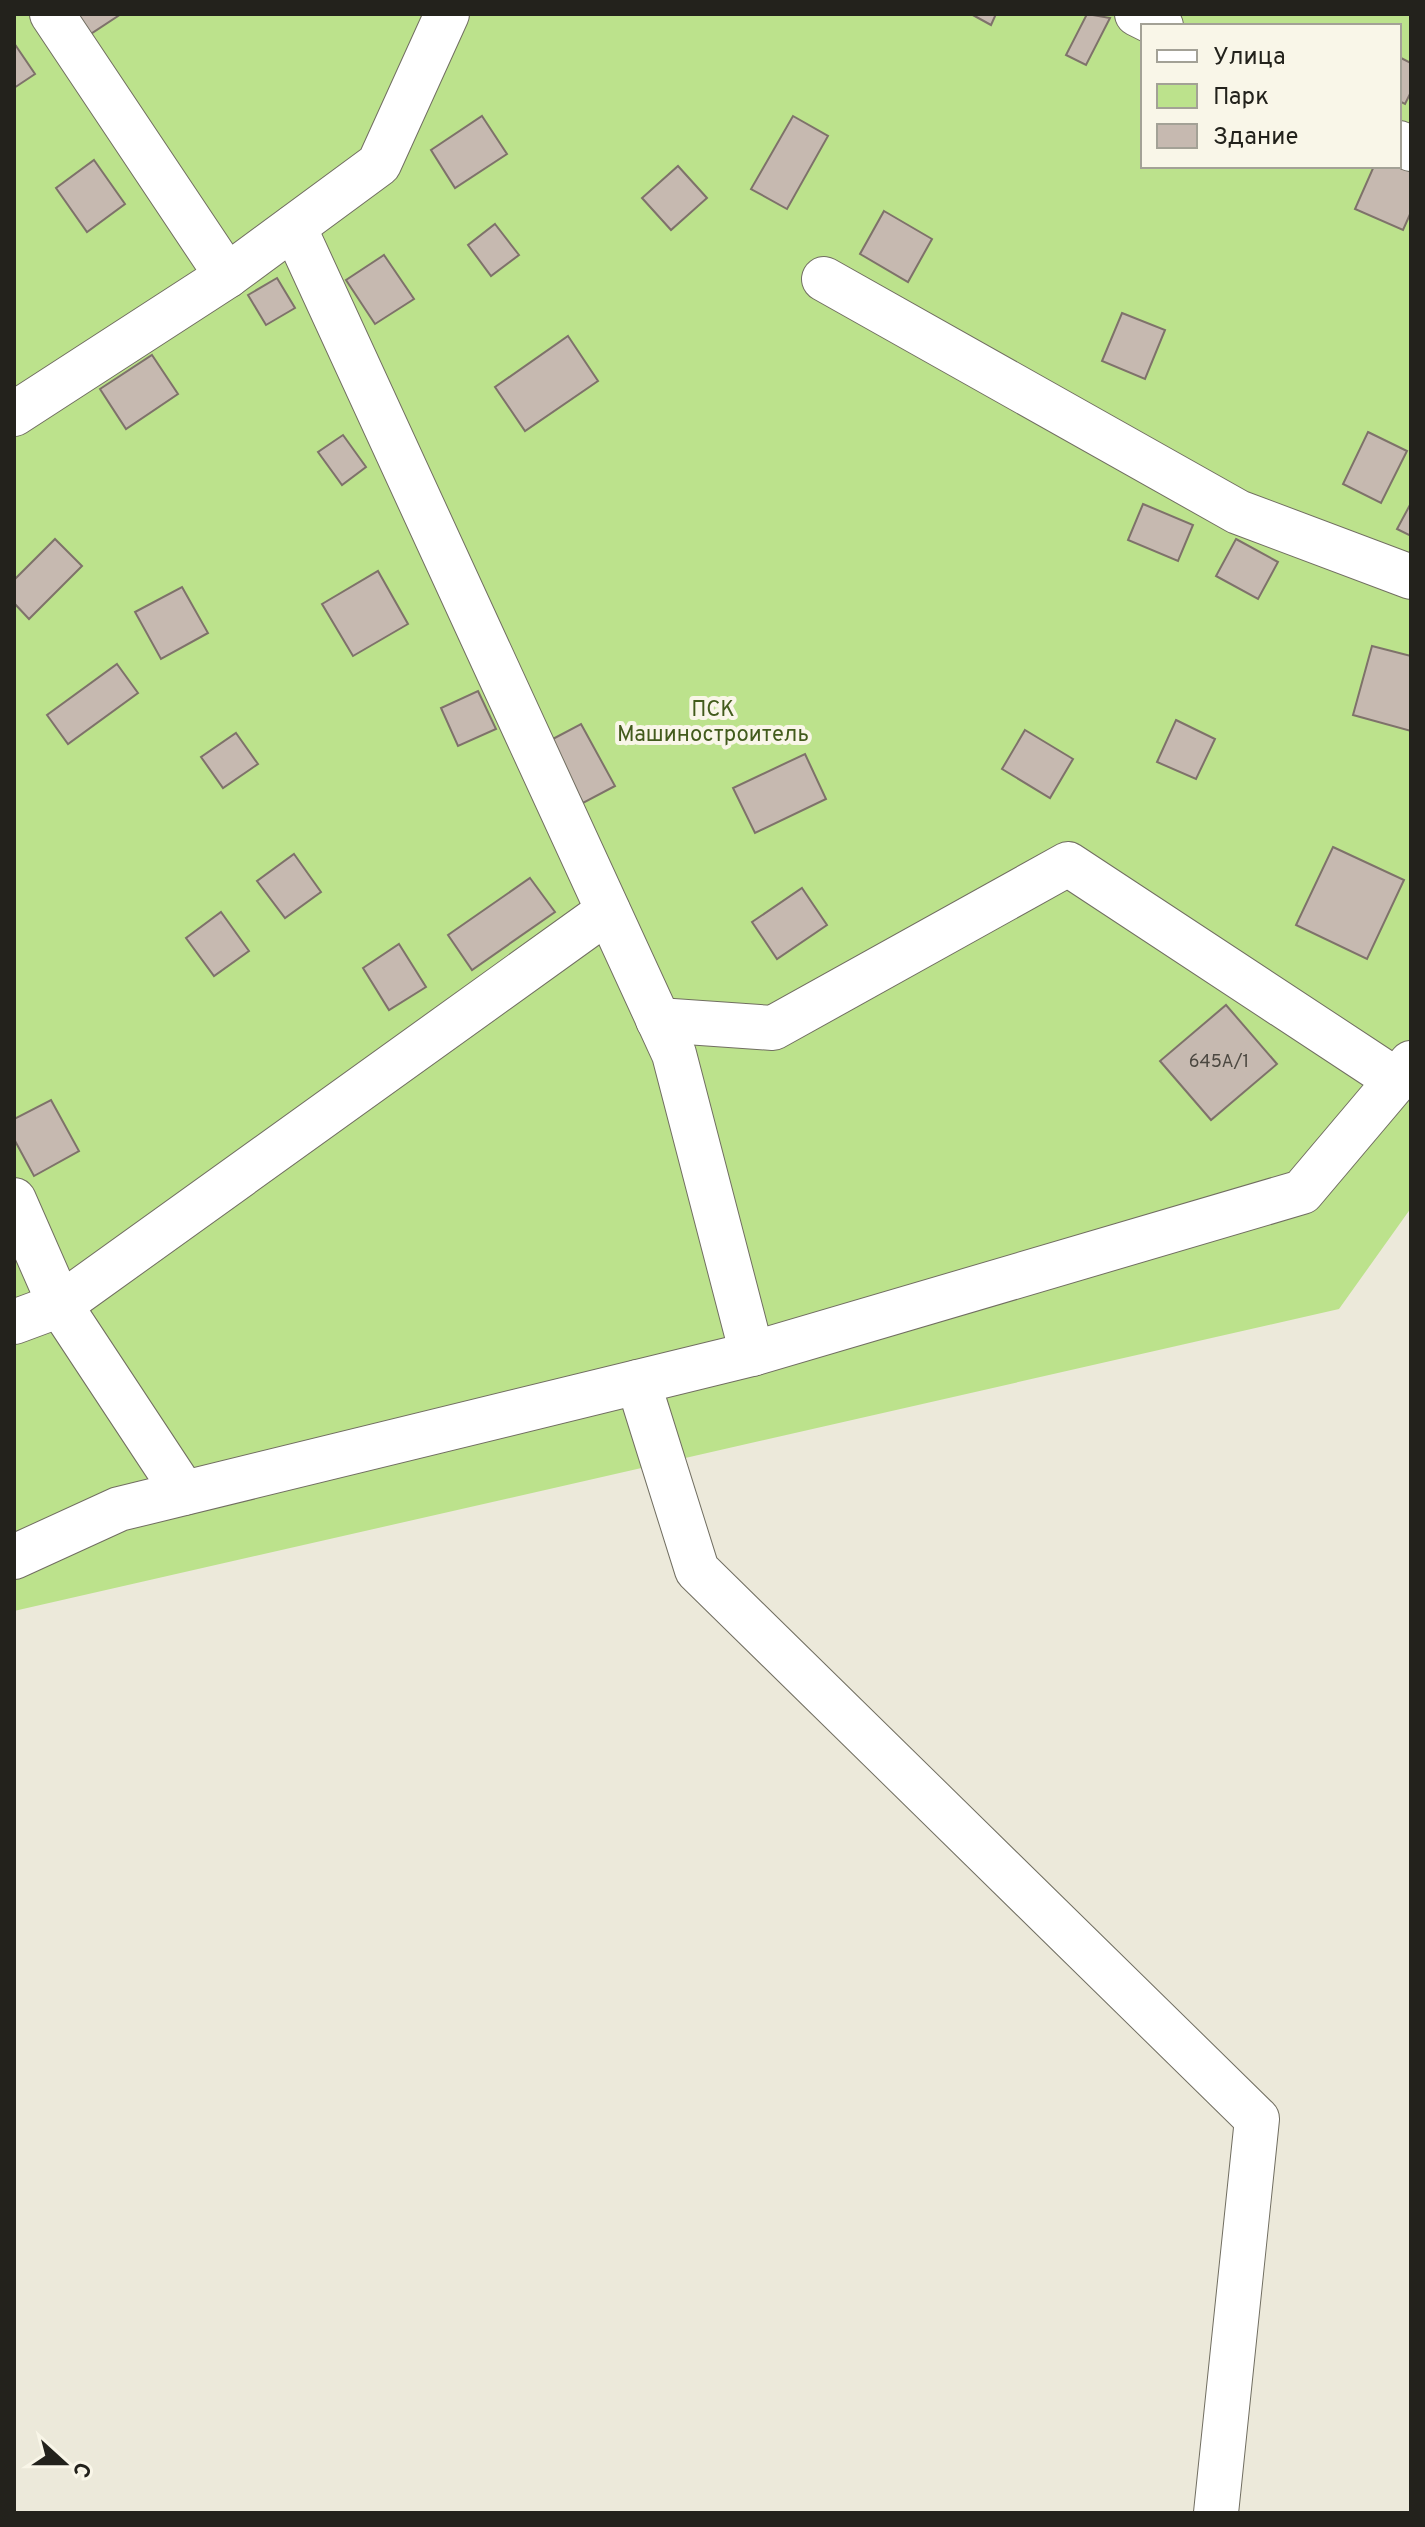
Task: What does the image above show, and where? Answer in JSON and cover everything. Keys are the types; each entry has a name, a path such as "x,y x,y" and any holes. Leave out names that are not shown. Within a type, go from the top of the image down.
{"street":[{"path":"52,14 227,276"},
{"path":"1137,14 1157,24"},
{"path":"14,414 227,276 379,164 443,16"},
{"path":"294,227 674,1054 752,1354"},
{"path":"824,279 1238,512 1411,577"},
{"path":"14,1557 119,1509 752,1354 1302,1192 1404,1071 1068,864 773,1028 658,1020"},
{"path":"14,1322 60,1305 608,911"},
{"path":"14,1200 60,1305 184,1493"},
{"path":"638,1382 697,1570 1257,2119 1216,2513"}],"green space":[{"name":"ПСК Машиностроитель","path":"14,14 1411,14 1411,1208 1339,1309 14,1611"}],"building":[{"path":"75,14 121,14 89,35"},
{"path":"971,14 996,14 991,25"},
{"path":"1087,14 1110,18 1086,65 1066,55"},
{"path":"14,43 35,74 14,88"},
{"path":"1401,58 1411,63 1411,92 1405,104 1401,102"},
{"path":"482,116 507,154 455,188 431,150"},
{"path":"793,116 828,136 787,209 751,189"},
{"path":"94,160 125,204 87,232 56,188"},
{"path":"678,166 707,198 671,230 642,198"},
{"path":"1401,167 1411,171 1411,212 1403,230 1355,209 1373,168"},
{"path":"884,211 932,239 908,282 860,254"},
{"path":"495,224 519,255 491,276 468,245"},
{"path":"384,255 414,299 375,324 346,280"},
{"path":"277,278 295,308 266,325 248,295"},
{"path":"1122,313 1165,330 1145,379 1102,361"},
{"path":"568,336 598,381 525,431 495,387"},
{"path":"152,355 178,394 126,429 100,389"},
{"path":"1368,432 1407,451 1381,503 1343,484"},
{"path":"343,435 366,467 342,485 318,452"},
{"path":"1411,503 1411,536 1397,529"},
{"path":"1143,504 1193,525 1178,561 1128,540"},
{"path":"55,539 82,566 29,619 14,603 14,580"},
{"path":"1236,539 1278,562 1258,599 1216,576"},
{"path":"378,571 408,624 353,656 322,604"},
{"path":"182,587 208,633 161,659 135,612"},
{"path":"1372,646 1411,656 1411,731 1353,715"},
{"path":"117,664 138,693 68,744 47,715"},
{"path":"478,691 496,729 458,746 441,708"},
{"path":"1176,720 1215,739 1196,779 1157,762"},
{"path":"581,724 615,786 583,803 549,741"},
{"path":"1025,730 1073,759 1050,798 1002,769"},
{"path":"236,733 258,764 223,788 201,757"},
{"path":"805,754 826,799 755,833 733,788"},
{"path":"1333,847 1404,880 1367,959 1296,925"},
{"path":"294,854 321,892 285,918 257,881"},
{"path":"530,878 555,912 472,970 448,935"},
{"path":"802,888 827,925 777,959 752,922"},
{"path":"221,912 249,951 214,976 186,938"},
{"path":"399,944 426,987 389,1010 363,968"},
{"path":"1226,1005 1277,1064 1211,1120 1160,1061"},
{"path":"51,1100 79,1151 34,1176 14,1139 14,1119"}]}
